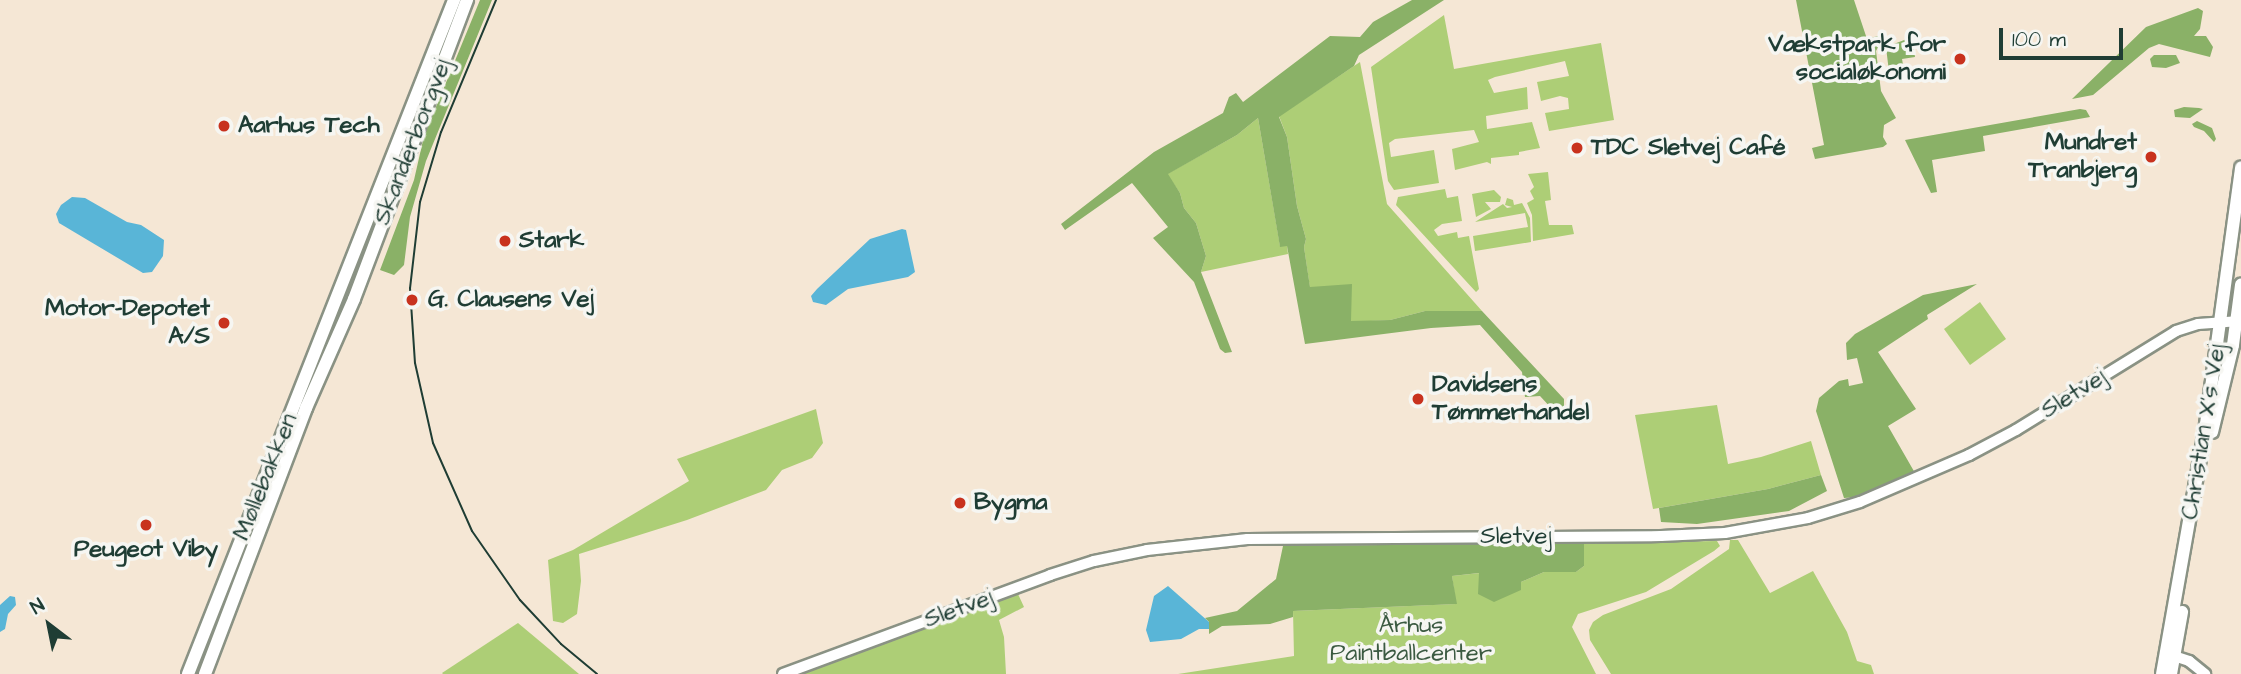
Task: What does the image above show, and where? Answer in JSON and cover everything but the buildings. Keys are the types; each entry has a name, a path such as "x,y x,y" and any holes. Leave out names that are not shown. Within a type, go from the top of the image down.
{"main road":[{"name":"Skanderborgvej","path":"346,274 454,0"},
{"name":"Skanderborgvej","path":"361,280 467,0"},
{"name":"Christian X's Vej","path":"2170,655 2222,322 2241,167"},
{"name":"Møllebakken","path":"188,674 346,274"},
{"name":"Møllebakken","path":"205,674 306,408 361,280"},
{"name":"Christian X's Vej","path":"2170,655 2210,439 2239,321 2241,285"},
{"path":"2162,674 2170,655"},
{"path":"2170,655 2171,674"}],"street":[{"path":"346,274 361,280"},
{"name":"Sletvej","path":"783,674 1050,575 1094,561 1147,550 1248,539 1661,536 1725,533 1800,520 1860,502 1969,455 2037,418 2161,338 2187,327 2239,321"},
{"path":"2170,655 2189,661 2204,674"}],"green space":[{"path":"480,0 492,0 426,161 410,217 404,265 394,275 380,270 414,180 424,136"},
{"path":"1412,0 1444,0 1359,55 1354,66 1279,117 1287,137 1297,206 1306,239 1304,247 1310,287 1352,284 1351,321 1390,320 1425,311 1482,311 1564,399 1564,408 1553,410 1540,396 1525,397 1522,372 1480,325 1431,328 1305,344 1287,246 1280,247 1258,118 1237,135 1168,174 1180,193 1184,208 1196,223 1206,256 1201,272 1232,352 1225,353 1220,349 1194,282 1153,238 1168,227 1132,183 1065,230 1061,224 1154,152 1223,113 1229,97 1236,93 1243,102 1330,36 1360,37 1373,22"},
{"path":"1796,0 1854,0 1867,39 1885,34 1876,51 1881,91 1896,118 1884,125 1883,137 1887,144 1883,147 1815,159 1812,148 1824,145"},
{"path":"2198,8 2203,11 2200,29 2194,36 2206,36 2213,47 2210,57 2159,44 2149,48 2093,95 2072,99 2146,27"},
{"path":"1444,15 1454,69 1601,43 1614,120 1549,131 1545,113 1569,109 1568,98 1560,96 1541,101 1537,82 1569,76 1565,61 1495,77 1488,80 1494,93 1527,87 1528,109 1486,116 1487,129 1532,122 1540,148 1519,152 1519,155 1491,158 1491,164 1487,162 1455,170 1452,149 1479,142 1474,130 1395,139 1389,143 1391,157 1434,150 1439,183 1394,190 1388,181 1371,67"},
{"path":"1912,37 1915,57 1902,59 1904,70 1889,72 1886,47"},
{"path":"2154,55 2176,55 2180,63 2166,68 2152,67 2150,59"},
{"path":"1360,62 1387,204 1482,311 1425,311 1390,320 1351,322 1310,288 1304,247 1306,239 1297,206 1287,137 1279,116"},
{"path":"2184,107 2203,109 2190,118 2175,117 2174,110"},
{"path":"2086,110 2090,117 1983,136 1985,151 1932,160 1937,192 1931,193 1905,140"},
{"path":"1258,118 1280,246 1287,246 1288,254 1201,272 1206,256 1196,223 1184,208 1180,193 1167,174 1237,135"},
{"path":"2197,121 2212,128 2216,139 2214,142 2204,131 2194,127 2192,124"},
{"path":"1548,172 1551,200 1545,201 1549,225 1572,225 1574,234 1533,241 1532,215 1527,203 1534,199 1530,191 1534,187 1528,174"},
{"path":"1445,189 1447,198 1458,196 1462,221 1442,224 1434,230 1438,236 1457,232 1458,238 1469,236 1479,289 1476,292 1396,205 1398,197"},
{"path":"1494,190 1501,197 1500,202 1485,202 1491,209 1476,217 1472,194"},
{"path":"1507,198 1513,200 1514,205 1522,203 1530,218 1531,242 1475,251 1473,236 1528,227 1525,213 1475,222 1503,204 1507,208 1512,207 1505,205"},
{"path":"1977,284 1927,315 1928,319 1878,352 1916,409 1888,426 1915,473 1858,497 1844,498 1816,411 1819,398 1839,381 1848,379 1849,386 1863,383 1857,358 1847,360 1846,343 1855,334 1923,295"},
{"path":"1980,302 2006,339 1970,365 1944,329"},
{"path":"1717,405 1728,464 1811,441 1821,475 1768,489 1653,509 1635,415"},
{"path":"816,409 823,443 812,458 782,470 766,490 687,520 579,554 581,581 577,614 563,623 553,621 548,560 573,550 689,481 677,459"},
{"path":"1821,475 1827,491 1789,511 1697,524 1661,522 1659,508 1768,489"},
{"path":"1730,540 1738,540 1770,593 1813,571 1847,632 1857,661 1871,665 1874,674 1611,674 1590,640 1589,630 1593,622 1603,615 1671,589 1729,549"},
{"name":"Århus Paintballcenter","path":"1717,541 1720,546 1714,551 1646,592 1578,614 1572,627 1596,674 1178,674 1294,656 1293,611 1456,604 1452,576 1480,573 1521,582 1544,572 1576,572 1584,566 1584,543"},
{"path":"1584,543 1584,566 1576,572 1544,572 1521,582 1521,590 1494,602 1478,594 1479,573 1452,576 1457,604 1293,611 1293,617 1270,624 1222,626 1209,634 1209,622 1205,618 1237,611 1276,579 1283,546"},
{"path":"1018,594 1024,607 999,620 1004,637 1006,674 800,674"},
{"path":"518,623 579,674 442,673"}],"water":[{"path":"72,197 85,198 127,222 141,225 164,240 163,256 152,272 143,273 59,223 56,214 61,205"},
{"path":"906,230 915,272 908,277 848,289 826,305 813,302 811,296 817,289 870,239"},
{"path":"1168,586 1209,622 1209,629 1199,629 1181,639 1150,642 1146,630 1154,596"},
{"path":"10,596 15,597 16,605 8,614 5,629 0,632 0,605"}],"tram line":[{"path":"496,0 441,132 420,202 410,288 415,363 433,443 472,531 520,600 561,644 597,674"}],"place":[{"name":"Vækstpark for socialøkonomi","path":"1960,59"},
{"name":"Aarhus Tech","path":"224,126"},
{"name":"TDC Sletvej Café","path":"1577,148"},
{"name":"Mundret Tranbjerg","path":"2151,157"},
{"name":"Stark","path":"505,241"},
{"name":"G. Clausens Vej","path":"412,300"},
{"name":"Motor-Depotet A/S","path":"224,323"},
{"name":"Davidsens Tømmerhandel","path":"1418,399"},
{"name":"Bygma","path":"960,503"},
{"name":"Peugeot Viby","path":"146,525"}]}
